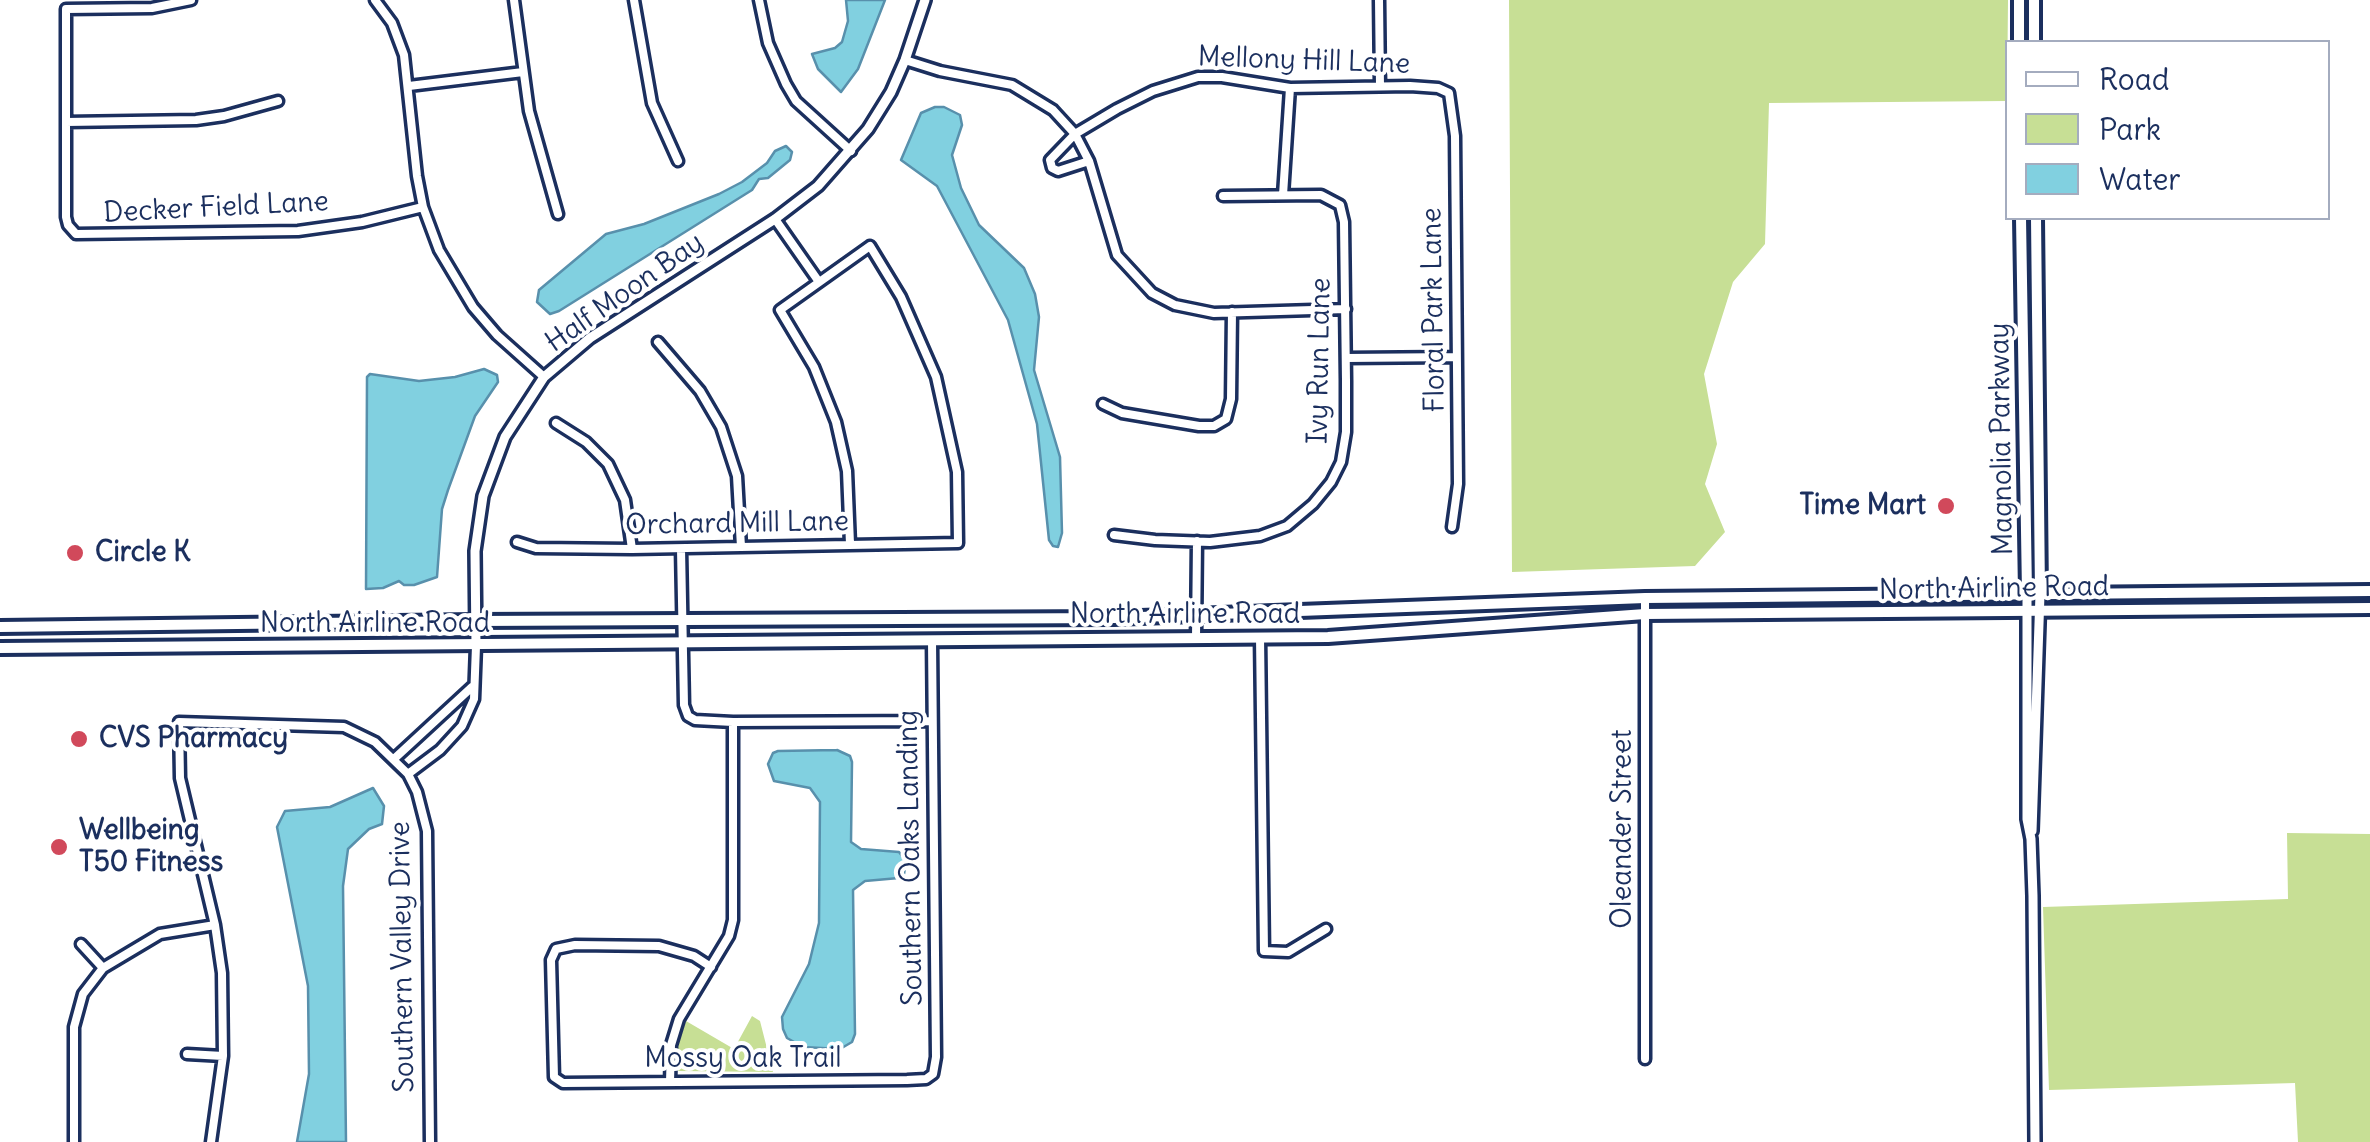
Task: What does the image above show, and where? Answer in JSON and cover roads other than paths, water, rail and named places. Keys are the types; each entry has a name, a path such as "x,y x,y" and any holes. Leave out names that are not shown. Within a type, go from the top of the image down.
{"main road":[{"path":"2019,0 2019,40"},
{"path":"2034,0 2034,40"},
{"name":"Magnolia Parkway","path":"2021,220 2027,593"},
{"name":"Magnolia Parkway","path":"2036,220 2040,594"},
{"name":"North Airline Road","path":"0,627 1196,616 1645,598 2370,590"},
{"path":"2236,591 2237,609"},
{"path":"1450,607 1452,629"},
{"name":"North Airline Road","path":"0,648 1328,637 1645,614 2370,608"},
{"path":"279,623 280,646"}],"street":[{"path":"191,0 152,8 66,10 66,122 196,120 278,100"},
{"path":"375,0 398,38 409,86 423,207 439,250 463,293 497,335 544,377"},
{"path":"513,0 538,147 558,214"},
{"path":"634,0 652,103 678,160"},
{"path":"759,0 768,43 796,101 850,151"},
{"name":"Half Moon Bay","path":"408,774 440,750 462,726 474,698 475,551 483,496 505,437 544,377 590,338 775,219 818,186 880,109 906,60 925,0"},
{"path":"1378,0 1380,86"},
{"path":"906,60 1026,91 1052,110 1075,134 1089,161 1117,255 1152,293 1198,311 1346,309"},
{"path":"409,86 523,72"},
{"name":"Mellony Hill Lane","path":"1075,134 1129,103 1178,82 1222,78 1290,88 1380,86 1438,88 1449,93"},
{"path":"1223,196 1283,195 1290,88"},
{"name":"Floral Park Lane","path":"1449,93 1455,136 1458,484 1452,527"},
{"name":"Decker Field Lane","path":"66,122 66,217 70,229 84,236 262,233 362,222 423,207"},
{"path":"1075,134 1052,154 1052,168 1063,171 1089,161"},
{"name":"Ivy Run Lane","path":"1114,535 1197,542 1246,538 1286,526 1331,482 1346,432 1344,222 1340,204 1320,195 1283,195"},
{"path":"775,219 819,282 780,310 814,367 836,422 847,471 850,544"},
{"name":"Orchard Mill Lane","path":"517,542 536,548 681,549 958,542 957,472 936,377 901,297 870,246 819,282"},
{"path":"1104,404 1122,413 1199,426 1214,426 1226,419 1232,399 1232,312"},
{"path":"658,342 700,390 721,427 737,476 741,547"},
{"path":"1346,358 1456,357"},
{"path":"556,423 586,442 608,464 630,516 632,549"},
{"path":"1196,638 1197,542"},
{"path":"681,549 684,705 688,716 695,720 733,722 932,721"},
{"name":"Magnolia Parkway","path":"2027,593 2027,820 2031,839"},
{"name":"Magnolia Parkway","path":"2035,1142 2031,839 2040,594"},
{"name":"Oleander Street","path":"1645,598 1645,1059"},
{"path":"1260,637 1264,951 1288,952 1326,929"},
{"name":"Southern Oaks Landing","path":"932,641 936,1056 932,1074"},
{"path":"395,758 475,684"},
{"name":"Southern Valley Drive","path":"215,925 180,778 179,722 344,726 376,742 395,758 417,792 428,831 430,1142"},
{"path":"670,1082 670,1045 679,1019 734,920 733,722"},
{"path":"74,1142 74,1027 83,994 103,968 160,934 215,925 222,973 222,1056 211,1142"},
{"path":"81,944 103,968"},
{"name":"Mossy Oak Trail","path":"711,966 694,956 659,946 576,945 556,949 552,960 554,1076 563,1082 670,1082 908,1080 926,1079 932,1074"},
{"path":"187,1054 222,1056"}],"water":[{"path":"846,0 885,0 858,69 841,92 818,69 812,54 842,42 848,21"},
{"path":"935,107 960,115 962,125 952,155 961,188 979,225 1024,268 1035,294 1039,317 1034,370 1060,457 1062,533 1058,547 1049,540 1037,424 1008,320 937,186 901,160 921,113"},
{"path":"786,146 792,152 790,160 768,178 759,179 752,190 559,311 550,314 537,302 539,290 606,234 644,224 719,194 742,182 767,163 775,151"},
{"path":"484,369 497,375 498,382 475,416 442,509 437,577 414,585 399,581 383,588 366,589 367,377 370,374 419,381"},
{"path":"837,750 850,756 852,762 851,842 861,849 899,852 906,861 904,874 899,878 865,881 853,890 855,1034 852,1042 840,1049 803,1047 787,1038 783,1029 782,1017 809,964 819,923 820,802 810,788 774,781 768,764 778,751"},
{"path":"373,788 384,806 382,824 369,829 348,849 343,886 346,1142 297,1142 309,1074 308,986 277,827 285,811 330,807"}],"place":[{"name":"Time Mart","path":"1946,506"},
{"name":"Circle K","path":"75,553"},
{"name":"CVS Pharmacy","path":"79,739"},
{"name":"Wellbeing T50 Fitness","path":"59,847"}]}
